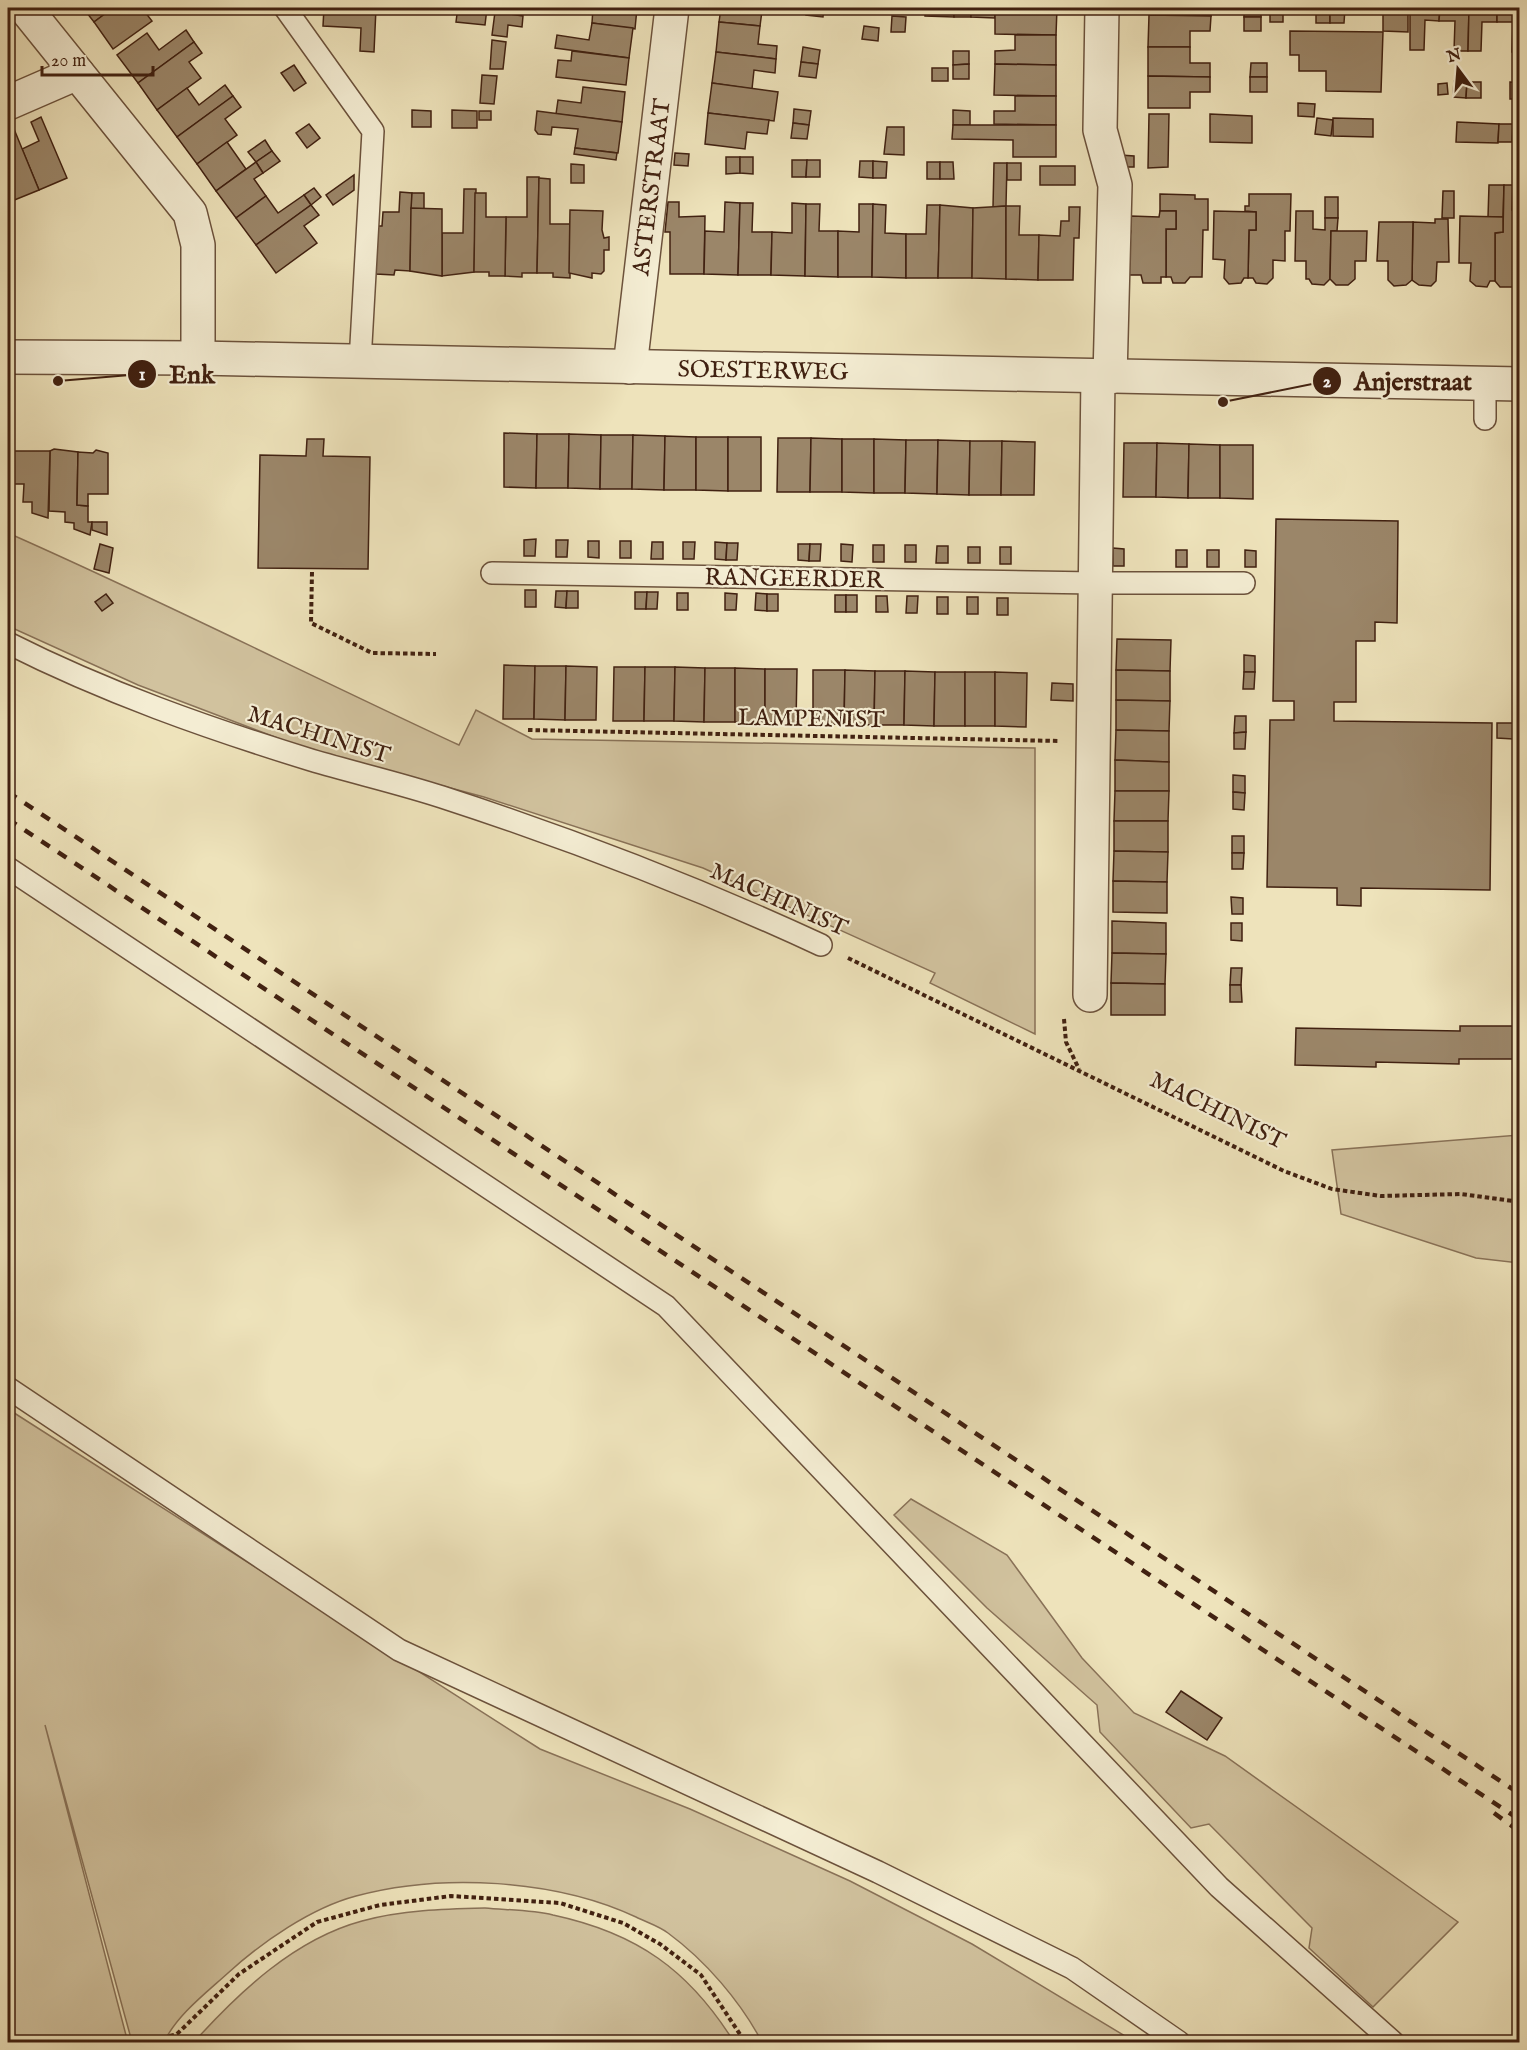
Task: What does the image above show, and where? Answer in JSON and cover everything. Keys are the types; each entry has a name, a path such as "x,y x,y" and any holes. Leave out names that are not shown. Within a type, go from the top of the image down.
{"street":[{"path":"25,8 190,213 198,245 198,358"},
{"name":"ASTERSTRAAT","path":"630,367 672,8"},
{"path":"1090,995 1095,583 1115,185 1100,130 1102,8"},
{"path":"8,103 76,73"},
{"name":"SOESTERWEG","path":"8,357 198,358 1520,384"}],"lane":[{"path":"285,8 373,131 360,362"},
{"path":"1485,384 1485,419"},
{"name":"RANGEERDER","path":"492,573 1095,583 1244,583"},
{"name":"MACHINIST","path":"8,643 132,700 252,741 439,796 523,824 718,897 821,945"},
{"path":"8,868 666,1306 1219,1887 1393,2043"},
{"path":"8,1388 399,1650 878,1872 1072,1968 1179,2043"}],"path":[{"path":"312,572 311,623 372,653 436,654"},
{"name":"LAMPENIST","path":"528,730 1093,741"},
{"name":"MACHINIST","path":"821,945 1284,1171 1332,1189 1381,1196 1461,1194 1520,1202"},
{"path":"148,2043 177,2034 239,1974 317,1922 380,1905 451,1896 560,1902 623,1923 660,1944 701,1975 746,2043"}],"shaded area":[{"path":"8,533 459,745 476,710 532,739 1035,748 1035,1034 930,983 935,973 703,868 484,797 309,750 138,685 8,626"},
{"path":"1519,1135 1519,1263 1476,1258 1341,1214 1332,1150"},
{"path":"8,1409 540,1749 690,1809 850,1881 972,1944 1135,2042 762,2042 733,1997 709,1969 661,1928 604,1904 570,1894 498,1884 461,1883 424,1884 356,1896 339,1901 305,1917 241,1961 184,2014 164,2042 132,2042 45,1725 127,2039 114,2042 8,2042"},
{"path":"911,1499 1007,1555 1082,1658 1134,1713 1225,1756 1458,1922 1373,2007 1309,1948 1312,1928 1209,1824 1191,1828 1100,1732 1097,1705 987,1608 894,1515"},
{"path":"485,1908 553,1915 610,1932 635,1944 658,1958 699,1994 734,2042 194,2042 249,1986 270,1969 314,1940 337,1929 392,1914"}],"building":[{"path":"83,8 113,8 94,22"},
{"path":"113,8 142,8 152,21 113,49 94,22"},
{"path":"324,8 376,8 374,52 360,51 361,28 323,26"},
{"path":"376,8 431,8 430,13 376,10"},
{"path":"431,8 487,8 485,25 456,22 457,14 430,13"},
{"path":"593,8 637,8 635,29 592,23"},
{"path":"721,8 783,8 782,13 762,11 760,26 719,22"},
{"path":"807,8 824,8 823,17 806,15"},
{"path":"925,8 954,8 954,17 925,16"},
{"path":"954,8 971,8 971,17 954,17"},
{"path":"971,8 995,8 995,18 971,17"},
{"path":"995,8 1057,8 1056,35 995,34"},
{"path":"1149,8 1211,8 1211,16 1149,15"},
{"path":"1244,8 1261,8 1261,17 1244,17"},
{"path":"1270,8 1283,8 1283,22 1270,22"},
{"path":"1316,8 1330,8 1330,23 1316,23"},
{"path":"1330,8 1345,8 1344,23 1330,23"},
{"path":"1410,8 1440,8 1439,21 1425,20 1424,50 1410,50"},
{"path":"1440,8 1469,8 1468,51 1454,51 1455,21 1439,21"},
{"path":"1469,8 1497,8 1497,22 1482,22 1481,51 1468,51"},
{"path":"1497,8 1520,8 1520,52 1512,52 1513,22 1497,22"},
{"path":"1383,10 1408,11 1408,32 1383,31"},
{"path":"495,12 523,16 522,27 508,25 507,37 492,35"},
{"path":"1149,15 1211,16 1210,31 1190,31 1190,47 1148,47"},
{"path":"892,16 906,17 905,32 891,32"},
{"path":"1244,17 1261,17 1261,31 1244,31"},
{"path":"719,22 760,26 758,44 777,46 776,59 716,52"},
{"path":"592,23 633,28 629,58 555,48 557,35 589,40"},
{"path":"864,26 879,28 878,41 862,39"},
{"path":"186,30 194,42 138,83 117,55 147,33 159,50"},
{"path":"1290,31 1383,32 1381,92 1326,91 1326,71 1299,71 1299,55 1290,55"},
{"path":"1015,35 1056,35 1056,65 995,64 995,51 1015,50"},
{"path":"492,40 506,42 503,69 490,69"},
{"path":"194,42 202,53 189,62 201,78 157,110 138,83"},
{"path":"803,47 820,50 818,64 801,62"},
{"path":"1148,47 1190,47 1190,63 1210,63 1210,77 1148,76"},
{"path":"572,51 629,58 626,85 556,77 558,60 571,61"},
{"path":"953,51 969,51 969,64 953,65"},
{"path":"716,52 776,59 775,73 754,70 752,89 712,83"},
{"path":"801,62 818,64 816,78 799,76"},
{"path":"1251,63 1267,63 1267,77 1250,77"},
{"path":"969,64 969,79 953,79 953,65"},
{"path":"995,64 1056,65 1056,96 994,95"},
{"path":"294,65 306,83 294,91 281,73"},
{"path":"932,68 948,68 948,81 932,81"},
{"path":"482,75 497,76 494,104 480,103"},
{"path":"1148,76 1210,77 1210,92 1190,92 1190,108 1148,108"},
{"path":"1250,77 1267,77 1267,92 1250,92"},
{"path":"1454,81 1467,82 1466,98 1453,97"},
{"path":"1467,82 1481,82 1481,98 1466,98"},
{"path":"1510,82 1520,83 1520,99 1510,99"},
{"path":"712,83 778,92 774,121 708,113"},
{"path":"1447,83 1448,94 1438,95 1438,84"},
{"path":"225,85 233,96 177,137 157,110 187,88 199,105"},
{"path":"583,87 625,92 622,122 556,114 558,100 581,103"},
{"path":"233,96 241,107 225,119 237,135 197,164 177,137"},
{"path":"1015,96 1056,96 1056,125 994,124 994,111 1015,111"},
{"path":"1298,103 1315,104 1314,117 1298,116"},
{"path":"794,109 811,111 809,125 793,123"},
{"path":"412,110 431,111 431,127 412,127"},
{"path":"452,110 477,111 477,128 452,128"},
{"path":"953,110 970,111 970,125 953,125"},
{"path":"479,111 491,111 491,120 479,120"},
{"path":"537,111 622,122 618,153 575,148 578,129 552,127 551,135 538,134 535,130"},
{"path":"708,113 769,120 767,134 747,132 745,149 705,144"},
{"path":"1149,114 1169,114 1168,167 1148,168"},
{"path":"1210,114 1252,116 1252,143 1210,142"},
{"path":"41,117 67,178 39,190 22,149 39,141 31,122"},
{"path":"1317,118 1333,120 1331,136 1315,134"},
{"path":"1333,118 1373,119 1373,137 1333,136"},
{"path":"1457,122 1499,124 1498,143 1456,142"},
{"path":"793,123 809,125 807,139 791,138"},
{"path":"309,124 320,138 307,148 296,133"},
{"path":"1499,124 1513,124 1512,142 1498,142"},
{"path":"953,125 1056,125 1056,157 1013,157 1013,140 952,139"},
{"path":"887,127 904,127 904,155 884,154"},
{"path":"14,129 39,190 12,201 8,191 8,155 12,153 8,142 8,132"},
{"path":"265,140 272,151 256,162 248,152"},
{"path":"227,142 246,169 216,191 197,164"},
{"path":"575,148 617,153 616,160 574,154"},
{"path":"272,151 280,161 263,173 256,162"},
{"path":"675,153 689,154 688,166 674,165"},
{"path":"1120,155 1134,156 1134,167 1120,167"},
{"path":"726,157 740,157 740,173 726,174"},
{"path":"740,157 753,157 753,174 740,173"},
{"path":"792,160 807,160 806,177 792,177"},
{"path":"807,160 820,160 820,177 806,177"},
{"path":"860,161 873,161 873,178 859,177"},
{"path":"873,161 887,162 886,178 873,178"},
{"path":"256,162 263,173 254,179 266,196 236,218 216,191"},
{"path":"927,162 940,162 940,179 927,179"},
{"path":"940,162 953,162 954,179 940,179"},
{"path":"994,163 1007,163 1006,206 993,207"},
{"path":"1007,163 1021,163 1021,180 1007,180"},
{"path":"571,164 584,165 584,183 571,183"},
{"path":"1040,166 1075,166 1075,185 1040,185"},
{"path":"354,175 354,190 333,205 326,195"},
{"path":"527,177 539,177 537,273 522,273 522,277 505,276 506,217 527,217"},
{"path":"539,178 550,179 550,224 570,224 570,278 553,277 553,273 537,273"},
{"path":"1489,185 1504,185 1503,217 1488,217"},
{"path":"1504,185 1513,185 1512,210 1520,211 1519,282 1515,281 1512,287 1500,287 1495,281 1495,233 1503,232"},
{"path":"314,188 321,197 311,205 304,195"},
{"path":"464,189 476,189 474,272 442,276 442,233 463,233"},
{"path":"1443,191 1454,191 1454,218 1442,218"},
{"path":"400,192 412,193 410,271 395,270 394,275 376,274 377,226 382,226 383,212 399,212"},
{"path":"412,193 424,193 424,209 411,209"},
{"path":"475,193 486,193 486,217 506,217 505,276 489,276 489,272 474,272"},
{"path":"1160,194 1195,195 1195,199 1208,199 1208,230 1203,230 1202,277 1190,277 1185,283 1173,283 1171,277 1166,277 1166,229 1176,229 1176,211 1160,211"},
{"path":"1249,194 1291,194 1290,231 1285,231 1285,261 1273,260 1273,278 1267,284 1256,283 1253,278 1248,278 1249,230 1256,230 1256,212 1245,211 1245,206 1249,206"},
{"path":"304,195 311,205 256,245 236,218 266,196 278,213"},
{"path":"1325,197 1338,197 1338,218 1325,218"},
{"path":"668,202 679,202 679,217 705,216 704,274 670,274 670,232 665,232"},
{"path":"725,202 740,203 738,275 704,274 705,231 724,232"},
{"path":"740,203 753,203 752,232 772,232 771,275 738,275"},
{"path":"792,203 806,204 805,276 771,275 772,232 792,233"},
{"path":"806,204 820,204 819,231 838,231 838,277 805,276"},
{"path":"859,204 873,204 872,277 838,277 838,231 859,232"},
{"path":"873,204 886,205 885,233 906,234 906,278 872,277"},
{"path":"311,205 319,215 304,226 317,243 276,273 256,245"},
{"path":"927,205 940,205 938,278 906,278 906,234 926,234"},
{"path":"940,205 973,208 972,278 938,278"},
{"path":"1006,206 1006,279 972,278 973,208"},
{"path":"1006,206 1020,206 1019,235 1039,235 1038,280 1006,279"},
{"path":"1069,207 1080,207 1079,238 1074,238 1073,280 1038,280 1039,235 1060,236 1061,221 1069,221"},
{"path":"411,208 442,209 442,276 410,271"},
{"path":"570,210 603,211 602,230 604,238 609,237 609,250 604,250 604,271 601,274 592,273 592,278 569,273"},
{"path":"1160,211 1176,211 1176,229 1166,229 1166,277 1161,277 1161,283 1143,283 1141,275 1129,275 1130,251 1127,251 1131,231 1119,231 1131,216 1159,217"},
{"path":"1214,211 1256,212 1256,230 1249,230 1248,278 1244,278 1241,283 1229,284 1224,278 1225,260 1213,259"},
{"path":"1296,211 1313,211 1313,229 1325,230 1325,218 1338,218 1337,231 1331,231 1330,279 1324,285 1312,284 1309,279 1306,279 1306,261 1295,261"},
{"path":"1460,216 1503,217 1503,232 1495,233 1495,281 1490,281 1487,287 1476,286 1470,281 1471,263 1459,263"},
{"path":"1435,219 1448,219 1449,262 1437,262 1436,281 1431,286 1419,285 1412,280 1413,222 1435,223"},
{"path":"1379,222 1413,222 1412,280 1406,285 1394,286 1388,280 1388,261 1377,261"},
{"path":"1331,231 1367,231 1366,261 1355,261 1355,279 1348,285 1336,285 1330,279"},
{"path":"504,433 537,434 536,488 504,487"},
{"path":"537,434 569,434 568,488 536,488"},
{"path":"569,434 601,435 600,489 568,488"},
{"path":"601,435 633,435 632,489 600,489"},
{"path":"633,435 665,436 664,490 632,489"},
{"path":"665,436 696,437 696,490 664,490"},
{"path":"696,437 728,437 728,491 696,490"},
{"path":"728,437 761,437 761,491 728,491"},
{"path":"778,438 811,438 810,492 777,492"},
{"path":"811,438 842,439 842,492 810,492"},
{"path":"307,439 324,439 323,456 370,457 368,569 258,568 260,455 306,456"},
{"path":"842,439 874,439 874,493 842,492"},
{"path":"874,439 906,440 905,493 874,493"},
{"path":"906,440 938,440 937,494 905,493"},
{"path":"938,440 970,441 969,495 937,494"},
{"path":"970,441 1002,441 1001,495 969,495"},
{"path":"1002,441 1035,442 1034,495 1001,495"},
{"path":"1124,443 1157,443 1156,497 1123,497"},
{"path":"1157,443 1189,444 1188,498 1156,497"},
{"path":"1189,444 1220,445 1220,498 1188,498"},
{"path":"1220,445 1253,445 1253,499 1220,498"},
{"path":"54,449 78,452 77,505 88,506 88,522 92,522 90,535 74,529 74,523 65,522 65,512 49,511 50,451"},
{"path":"96,450 108,453 108,494 88,494 88,506 77,505 78,452 93,453"},
{"path":"8,451 50,451 48,518 32,513 32,502 23,502 24,484 8,484"},
{"path":"1276,519 1398,521 1397,623 1375,622 1375,641 1356,641 1356,702 1334,702 1334,721 1492,723 1490,890 1361,888 1361,906 1337,905 1337,888 1267,887 1270,720 1294,720 1294,701 1273,701"},
{"path":"92,522 107,522 107,535 92,530"},
{"path":"536,539 535,556 524,556 524,540"},
{"path":"556,540 568,540 567,557 556,557"},
{"path":"588,541 599,541 599,558 588,557"},
{"path":"620,541 631,541 631,558 620,558"},
{"path":"652,542 663,542 663,559 651,559"},
{"path":"683,542 695,542 694,559 683,559"},
{"path":"715,542 727,543 726,560 715,559"},
{"path":"727,543 738,543 737,560 726,560"},
{"path":"100,544 113,548 109,573 94,569"},
{"path":"798,544 810,544 809,561 798,560"},
{"path":"810,544 821,544 820,561 809,561"},
{"path":"841,544 853,545 852,562 841,561"},
{"path":"873,545 884,545 884,562 873,562"},
{"path":"905,545 916,545 916,562 905,562"},
{"path":"937,546 948,546 948,563 936,563"},
{"path":"968,547 980,547 980,563 968,563"},
{"path":"1000,547 1011,547 1011,564 1000,564"},
{"path":"1113,548 1124,549 1124,566 1113,566"},
{"path":"1176,550 1187,550 1187,567 1176,567"},
{"path":"1207,550 1219,550 1219,567 1207,567"},
{"path":"1245,550 1256,551 1256,567 1245,567"},
{"path":"525,590 536,590 536,607 525,607"},
{"path":"556,591 567,591 566,608 555,607"},
{"path":"567,591 578,591 578,608 566,608"},
{"path":"635,592 647,592 646,609 635,609"},
{"path":"647,592 658,592 657,609 646,609"},
{"path":"677,593 688,593 688,610 677,610"},
{"path":"725,593 737,594 736,610 725,610"},
{"path":"756,593 767,594 767,611 755,610"},
{"path":"106,594 113,603 102,611 95,602"},
{"path":"767,594 778,594 778,611 767,611"},
{"path":"835,595 846,595 846,612 835,612"},
{"path":"846,595 857,595 857,612 846,612"},
{"path":"876,596 887,596 888,612 876,612"},
{"path":"907,596 918,596 917,613 906,613"},
{"path":"937,597 948,597 948,614 937,614"},
{"path":"967,597 978,597 978,614 967,614"},
{"path":"997,598 1008,598 1008,615 997,615"},
{"path":"1117,639 1171,640 1170,671 1116,670"},
{"path":"1244,655 1255,656 1255,672 1244,672"},
{"path":"504,665 535,666 534,719 503,719"},
{"path":"535,666 566,666 565,720 534,719"},
{"path":"566,666 597,667 596,720 565,720"},
{"path":"614,667 645,667 644,721 613,721"},
{"path":"645,667 675,667 674,721 644,721"},
{"path":"675,667 705,668 704,722 674,721"},
{"path":"705,668 735,668 735,722 704,722"},
{"path":"735,668 765,669 765,722 735,722"},
{"path":"765,669 797,669 796,723 765,722"},
{"path":"813,670 845,670 844,724 813,724"},
{"path":"845,670 875,671 874,725 844,724"},
{"path":"1116,670 1170,671 1170,701 1116,700"},
{"path":"875,671 905,671 904,725 874,725"},
{"path":"905,671 935,672 934,726 904,725"},
{"path":"935,672 965,672 965,726 934,726"},
{"path":"965,672 995,672 995,726 965,726"},
{"path":"995,672 1027,673 1026,727 995,726"},
{"path":"1244,672 1255,672 1254,689 1243,689"},
{"path":"1052,683 1073,684 1073,701 1051,700"},
{"path":"1116,700 1170,701 1169,731 1116,730"},
{"path":"1235,716 1246,716 1246,732 1234,733"},
{"path":"1497,723 1513,723 1513,739 1497,738"},
{"path":"1116,730 1169,731 1169,762 1115,760"},
{"path":"1246,732 1245,749 1234,749 1234,733"},
{"path":"1115,760 1169,762 1169,791 1115,791"},
{"path":"1233,775 1245,776 1245,793 1233,792"},
{"path":"1115,791 1169,791 1168,821 1114,821"},
{"path":"1233,792 1245,793 1244,810 1233,809"},
{"path":"1114,821 1168,821 1168,852 1114,851"},
{"path":"1232,836 1244,836 1244,853 1232,853"},
{"path":"1114,851 1168,852 1167,882 1113,881"},
{"path":"1232,853 1244,853 1243,869 1232,869"},
{"path":"1113,881 1167,882 1167,913 1113,912"},
{"path":"1231,897 1243,898 1243,914 1232,914"},
{"path":"1112,921 1166,923 1166,954 1112,953"},
{"path":"1231,923 1242,923 1242,941 1231,940"},
{"path":"1112,953 1166,954 1165,984 1111,983"},
{"path":"1231,968 1242,968 1241,985 1230,985"},
{"path":"1111,983 1165,984 1165,1015 1111,1015"},
{"path":"1230,985 1241,985 1242,1002 1230,1002"},
{"path":"1460,1026 1520,1026 1520,1059 1459,1059 1459,1064 1376,1062 1376,1067 1295,1065 1296,1028 1460,1031"},
{"path":"1181,1691 1222,1718 1207,1740 1166,1712"}],"railway":[{"path":"8,792 1520,1794"},
{"path":"8,819 1520,1820"},
{"path":"1494,1813 1520,1832"}],"place":[{"name":"Enk","path":"58,381"},
{"name":"Anjerstraat","path":"1223,402"}]}
